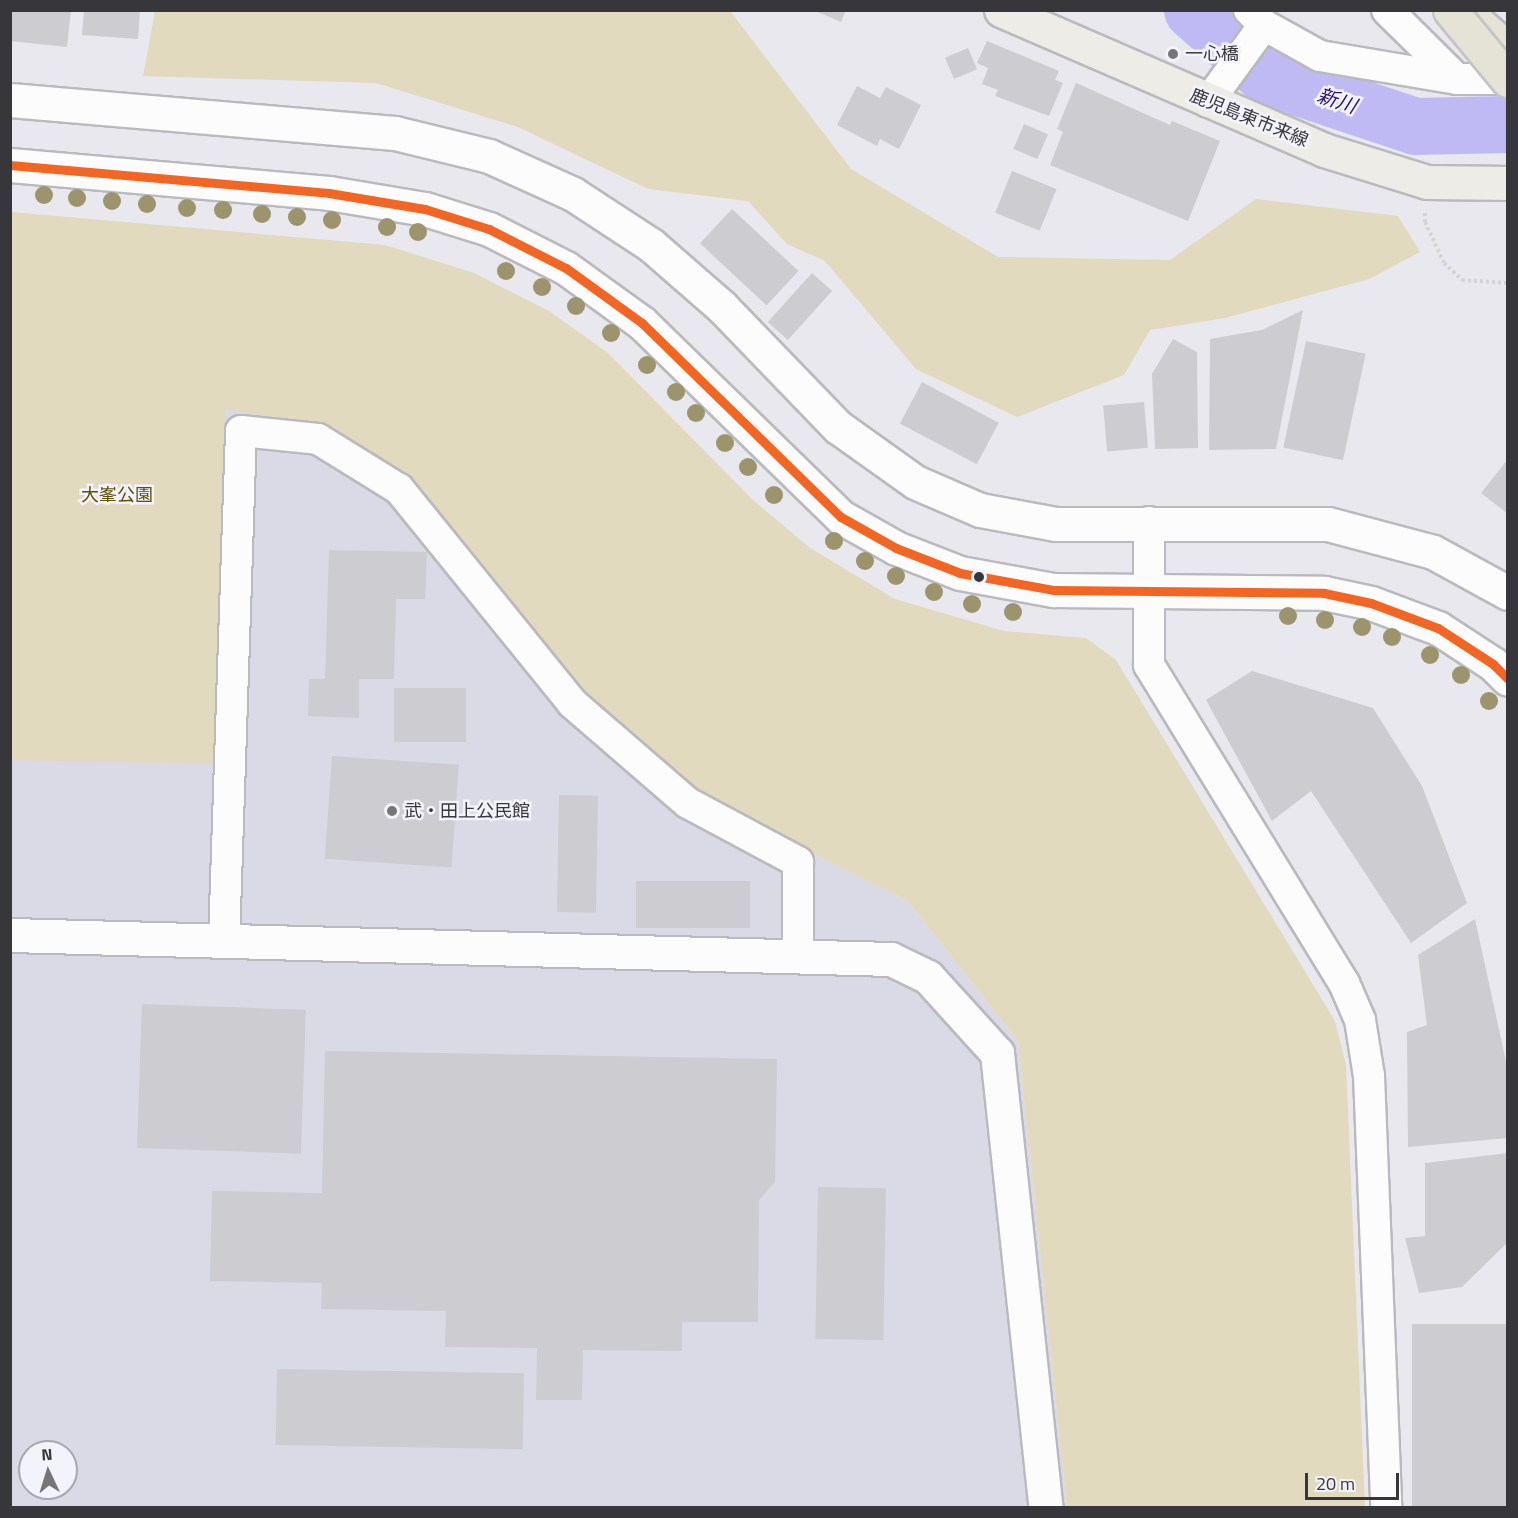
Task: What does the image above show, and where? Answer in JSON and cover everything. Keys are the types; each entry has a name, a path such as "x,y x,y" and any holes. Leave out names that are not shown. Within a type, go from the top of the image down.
{"highway":[{"path":"1450,10 1508,80"},
{"path":"1463,10 1508,49"}],"main road":[{"name":"鹿児島東市来線","path":"1001,10 1208,102 1324,150 1427,182 1508,183"}],"street":[{"path":"1387,10 1457,79"},
{"path":"1208,102 1257,18 1320,56 1457,79 1508,80"},
{"path":"10,100 395,133 489,156 573,194 651,245 722,307 838,427 915,482 980,510 1056,524 1149,522 1328,524 1433,552 1508,593"},
{"path":"10,165 329,193 425,209 489,229 566,268 642,323 841,517 896,548 960,573 1054,590 1324,593 1371,603 1438,628 1493,664 1508,679"},
{"path":"224,941 241,431 318,439 399,489 572,703 688,803 798,862 798,957"},
{"path":"1149,522 1147,591 1149,665 1344,983 1360,1020 1369,1076 1386,1508"},
{"path":"10,935 891,959 928,977 997,1053 1046,1508"}],"path":[{"path":"1427,182 1425,222 1444,263 1462,280 1508,283"}],"shaded area":[{"path":"11,364 322,426 415,485 576,686 697,796 908,901 1018,1041 1067,1507 11,1508"}],"green space":[{"path":"155,11 730,11 851,169 998,257 1170,260 1256,199 1398,216 1420,252 1369,279 1225,318 1150,330 1124,375 1017,417 916,369 825,261 787,244 748,201 648,189 518,127 376,83 143,76"},
{"name":"大峯公園","path":"11,212 385,245 474,273 549,311 608,353 753,500 810,548 895,599 1004,631 1086,638 1116,660 1335,1021 1346,1065 1365,1507 1067,1507 1018,1041 908,901 697,796 576,686 415,485 322,426 225,409 215,764 11,760"}],"building":[{"path":"10,10 71,10 67,47 10,41"},
{"path":"84,10 140,10 138,39 82,35"},
{"path":"813,10 846,10 841,22"},
{"path":"987,41 1059,71 1055,80 1063,83 1049,116 995,96 998,90 982,84 988,68 977,63"},
{"path":"968,48 977,69 954,79 945,58"},
{"path":"1076,83 1170,125 1172,121 1220,141 1188,221 1050,165 1063,132 1057,129"},
{"path":"857,86 880,98 886,87 921,105 899,149 880,139 877,146 837,125"},
{"path":"1024,124 1048,134 1037,159 1013,149"},
{"path":"1012,171 1057,189 1040,231 995,213"},
{"path":"732,209 799,271 766,305 700,243"},
{"path":"812,273 832,291 788,340 768,322"},
{"path":"1303,310 1276,449 1209,450 1210,339 1262,330"},
{"path":"1173,339 1197,352 1198,448 1155,449 1152,374"},
{"path":"1306,341 1366,354 1343,460 1283,448"},
{"path":"922,382 999,423 977,464 900,423"},
{"path":"1144,402 1148,448 1107,451 1103,406"},
{"path":"1508,459 1508,514 1481,493"},
{"path":"329,550 427,552 425,599 396,599 394,679 359,679 359,718 308,716 309,679 325,679"},
{"path":"1252,671 1373,708 1422,786 1467,903 1411,943 1311,791 1272,821 1206,700"},
{"path":"394,688 466,688 466,742 394,742"},
{"name":"武・田上公民館","path":"332,756 459,765 452,868 325,859"},
{"path":"559,795 598,796 596,913 557,912"},
{"path":"636,881 750,881 750,928 636,928"},
{"path":"1475,919 1508,1071 1508,1138 1408,1147 1407,1032 1427,1025 1418,955"},
{"path":"142,1004 306,1010 301,1154 137,1148"},
{"path":"325,1051 777,1059 775,1182 759,1200 758,1322 682,1322 682,1351 583,1350 582,1400 536,1400 537,1348 445,1347 446,1311 321,1309 322,1283 210,1281 212,1191 322,1193"},
{"path":"1508,1153 1508,1242 1462,1287 1419,1293 1405,1238 1425,1236 1425,1163"},
{"path":"818,1187 886,1188 883,1340 815,1339"},
{"path":"1412,1324 1508,1324 1508,1508 1412,1508"},
{"path":"277,1369 524,1373 523,1449 276,1445"}],"waterway":[{"name":"新川","path":"1192,10 1268,77 1415,126 1508,124"}],"transit line":[{"path":"10,165 329,193 425,209 489,229 566,268 642,323 841,517 896,548 960,573 1054,590 1324,593 1371,603 1438,628 1493,664 1508,679"}],"place":[{"name":"一心橋","path":"1173,54"},
{"name":"武・田上公民館","path":"392,811"}]}
